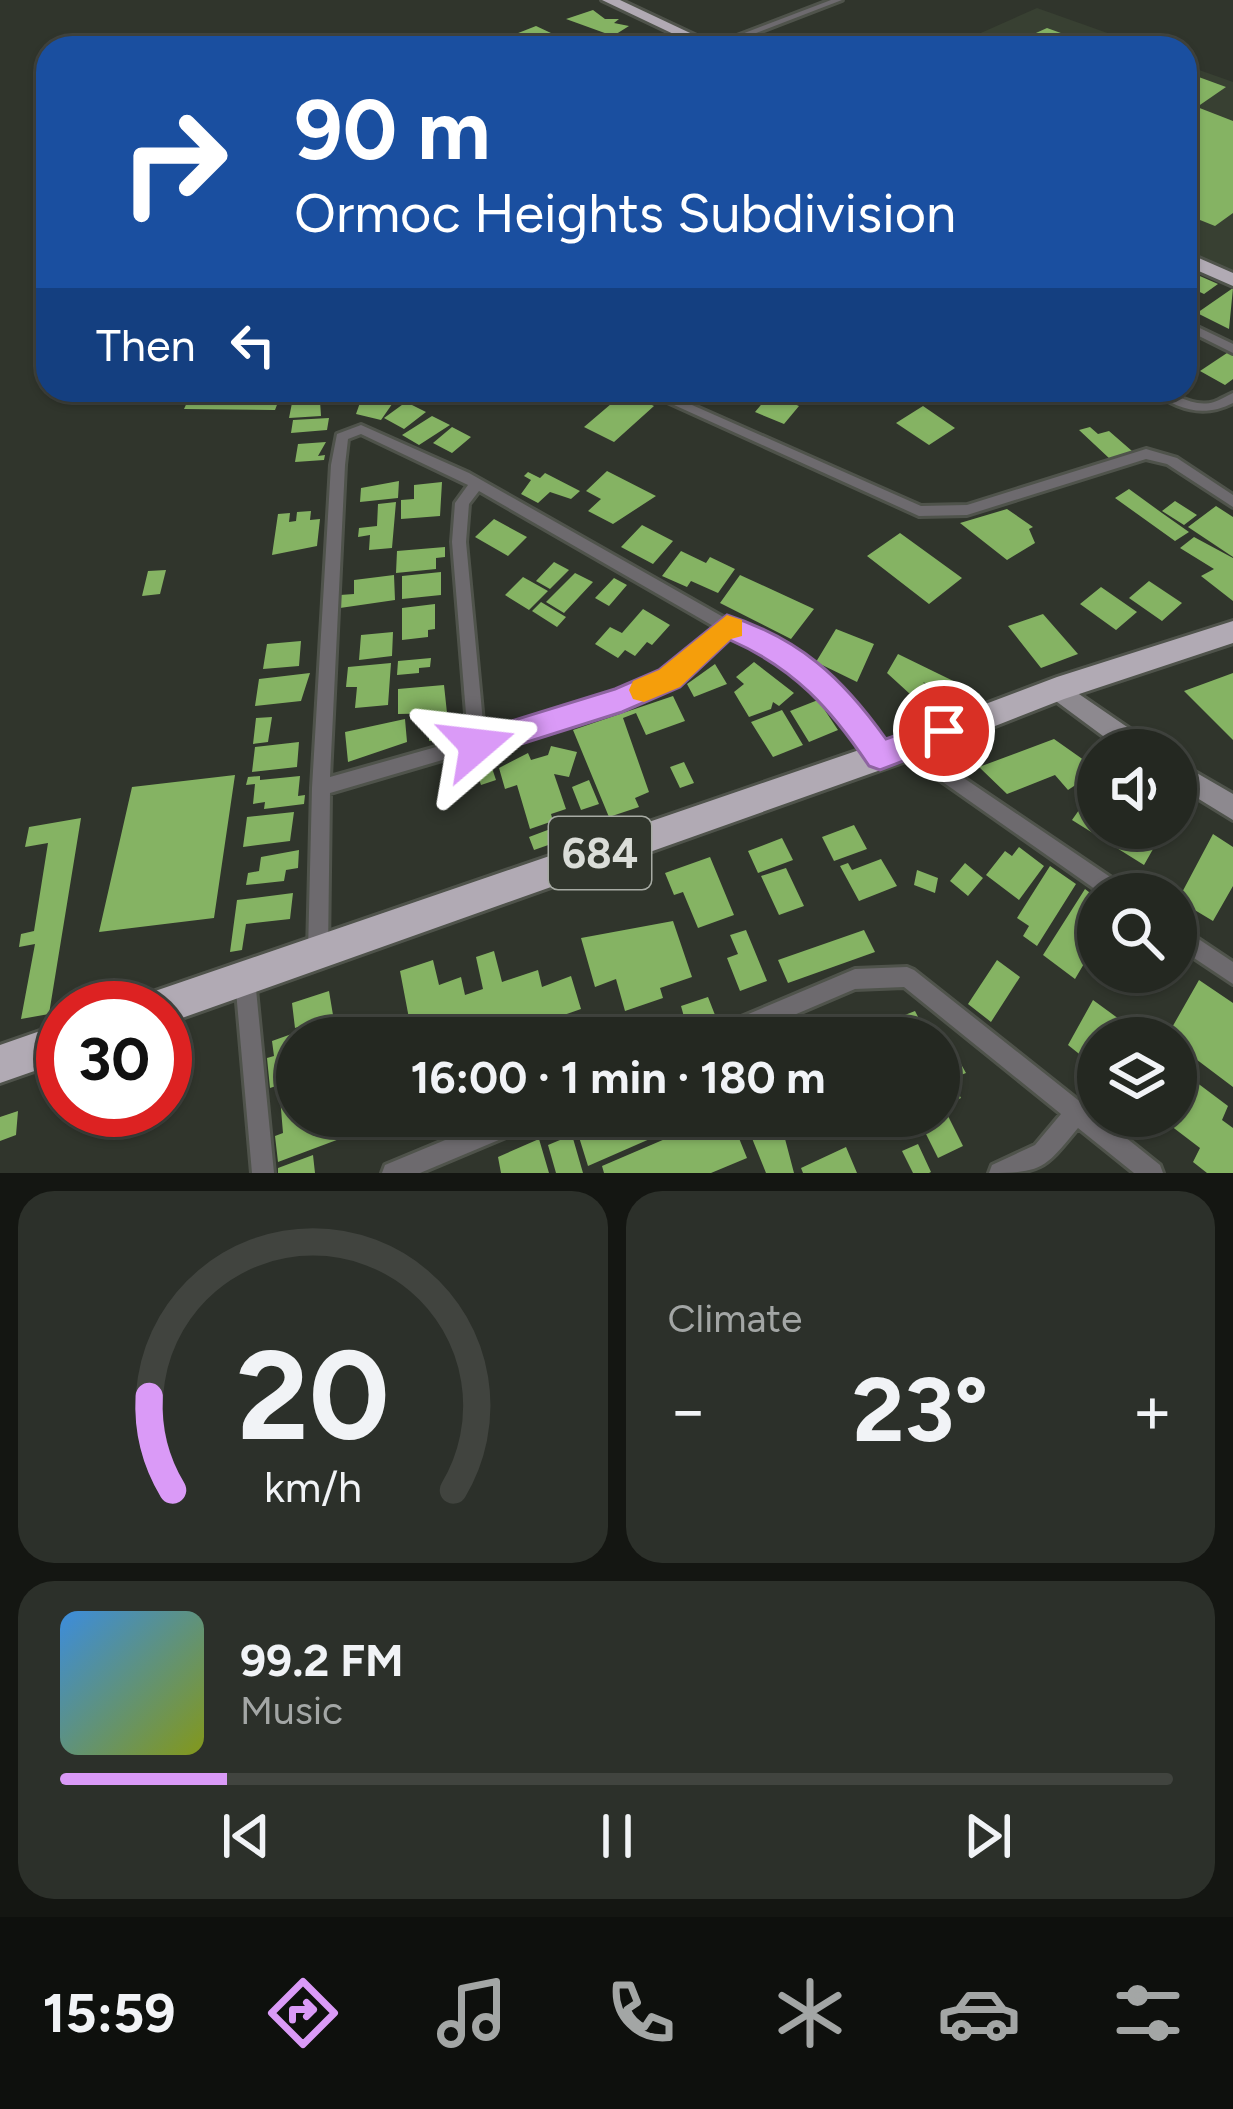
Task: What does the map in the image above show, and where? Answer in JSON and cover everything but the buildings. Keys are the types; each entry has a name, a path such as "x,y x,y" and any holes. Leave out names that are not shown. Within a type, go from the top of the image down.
{"highway":[{"path":"609,0 689,36"},
{"path":"1197,264 1233,280"},
{"name":"684","path":"192,996 892,752 1057,689 1233,632"},
{"path":"0,1064 36,1051"}],"main road":[{"path":"1057,689 1112,729"},
{"path":"1197,785 1233,808"}],"street":[{"path":"742,36 838,0"},
{"path":"1197,330 1233,349"},
{"path":"1178,402 1190,409 1216,409 1233,397"},
{"path":"674,402 919,512 967,510 1146,454 1172,461 1233,502"},
{"path":"318,952 321,788 343,437 361,429 477,483 727,626 778,649 839,696 892,752 1085,873"},
{"path":"477,483 463,503 459,542 477,745"},
{"path":"321,788 622,700 669,678 727,626"},
{"path":"1197,949 1233,974"},
{"path":"765,1017 855,979 907,977 959,1017"},
{"path":"244,978 263,1173"},
{"path":"960,1018 1077,1108"},
{"path":"1000,1173 1043,1153 1077,1112"},
{"path":"393,1173 479,1137"},
{"path":"1110,1137 1152,1173"}],"shaded area":[{"path":"1037,8 1116,36 974,36"},
{"path":"1197,69 1233,82 1233,272 1197,256"}],"slow traffic":[{"path":"644,690 669,678 727,626 732,628"}],"route":[{"path":"477,745 622,700 669,678 727,626 778,649 839,696 880,756 944,731"}]}
